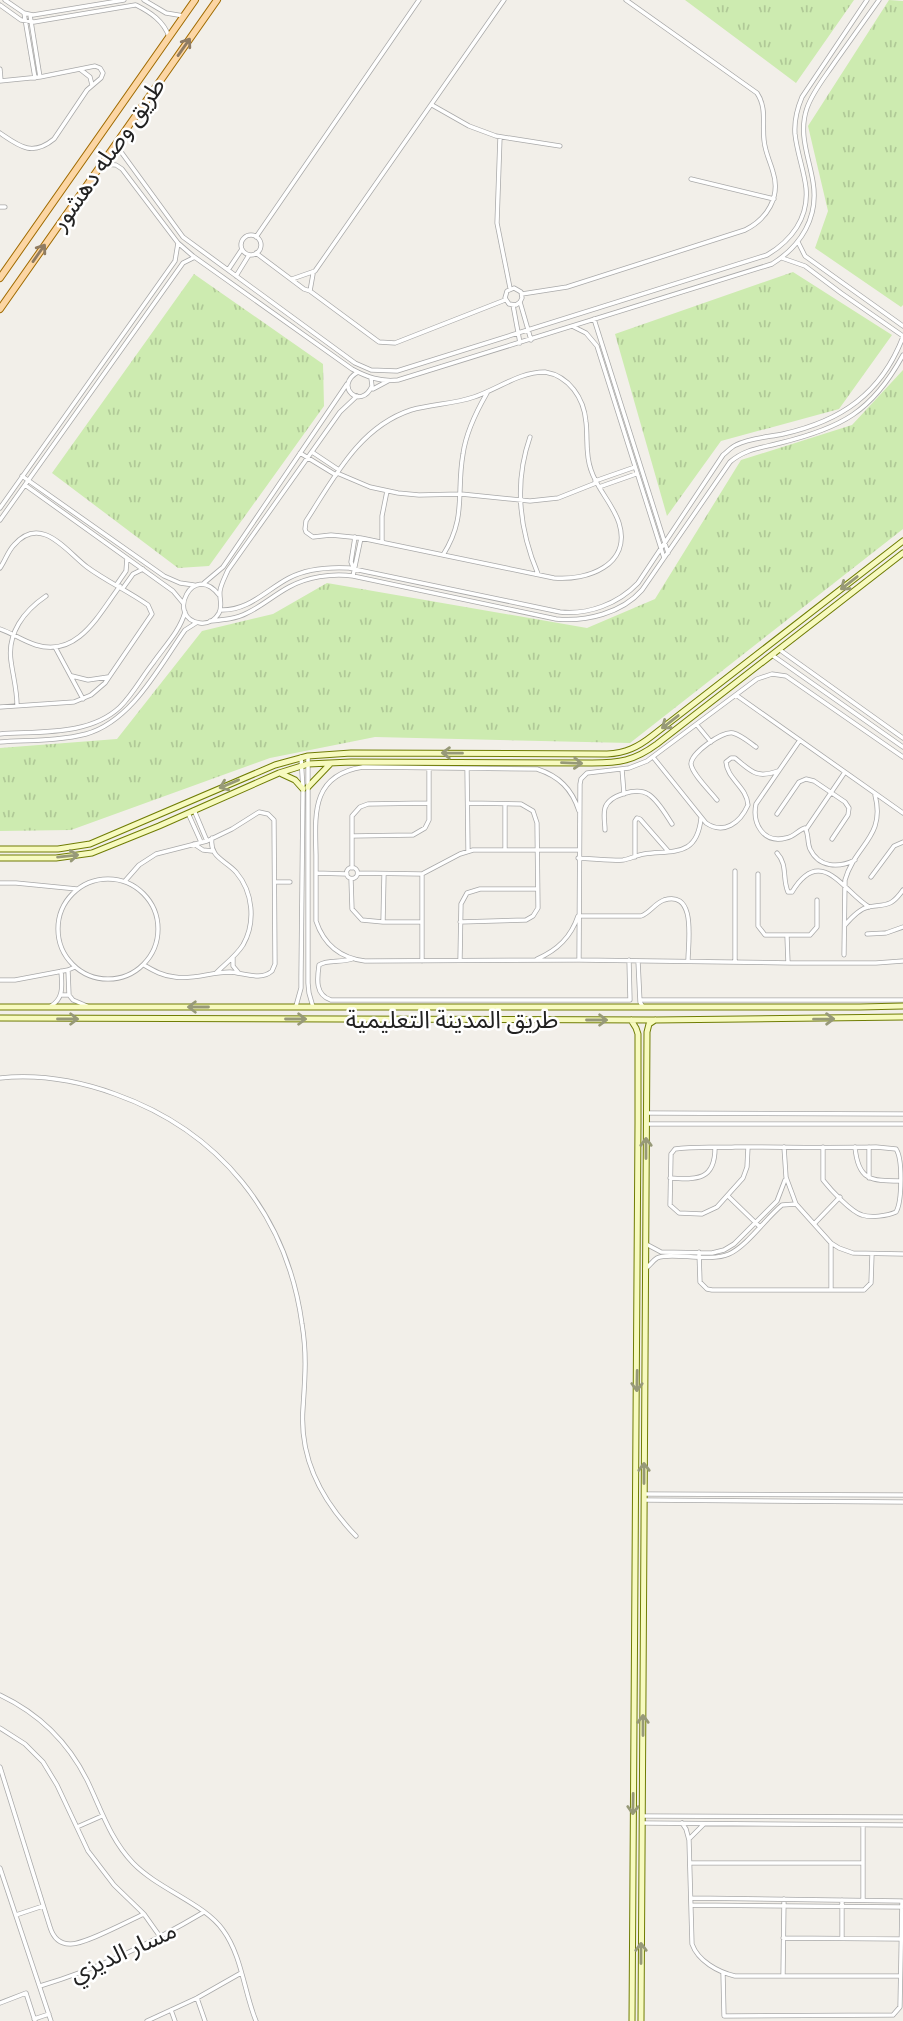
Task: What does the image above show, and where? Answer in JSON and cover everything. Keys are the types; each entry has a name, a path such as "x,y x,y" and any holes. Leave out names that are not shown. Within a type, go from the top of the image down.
{"main road":[{"name":"طريق وصله دهشور","path":"0,278 195,0"},
{"name":"طريق وصله دهشور","path":"0,309 4,299 217,0"}],"street":[{"path":"5,0 30,15 124,0"},
{"path":"131,0 160,21 169,37"},
{"path":"0,5 24,21 31,22 136,5 143,0 166,13 184,16"},
{"path":"257,237 419,0"},
{"path":"310,291 313,274 504,0"},
{"path":"522,294 567,287 745,230 764,217 774,199 775,179 765,145 764,111 757,93 626,0"},
{"path":"115,144 173,225 187,240 355,363 365,368 388,372 405,370 767,255 779,248 790,238 801,219 807,199 795,133 797,108 808,86 867,0"},
{"path":"347,384 350,392 365,396 389,381 531,340 772,264 782,258 798,242 812,215 813,183 804,143 806,110 816,90 879,0"},
{"path":"24,13 38,78"},
{"path":"30,15 38,78"},
{"path":"0,69 1,81 38,78 98,66 102,70 101,78 92,85 48,144 34,149 27,148 19,146 0,133"},
{"path":"81,70 90,78 92,85"},
{"path":"432,105 469,125 500,137 560,146"},
{"path":"500,137 497,223 510,288"},
{"path":"101,164 116,165 122,169 178,243 195,258 342,363 371,378 389,381"},
{"path":"691,179 774,199"},
{"path":"228,270 242,249 241,244 245,238 252,235 257,237 261,245 256,253 249,255 236,276"},
{"path":"182,247 187,240"},
{"path":"798,242 805,256 903,326"},
{"path":"0,508 175,261 178,243"},
{"path":"242,249 249,255"},
{"path":"256,253 379,342 390,344 505,300"},
{"path":"0,520 183,263 195,258"},
{"path":"220,610 248,605 303,572 331,568 354,569 560,612 593,609 624,596 638,583 723,455 736,445 796,431 831,419 857,403 877,383 891,363 903,337 805,266 782,258"},
{"path":"234,262 242,267"},
{"path":"292,279 307,273 313,274"},
{"path":"510,288 518,289 522,294"},
{"path":"505,300 505,293 510,288"},
{"path":"522,294 520,302 531,340"},
{"path":"505,300 513,305 520,343"},
{"path":"513,305 520,302"},
{"path":"594,319 668,553"},
{"path":"572,326 586,333 597,346 664,558"},
{"path":"0,742 68,737 109,724 131,705 185,630 197,622 246,614 289,587 332,575 352,576 556,619 575,620 616,609 631,602 642,590 730,462 741,452 799,439 850,417 869,404 880,392 903,355"},
{"path":"203,584 223,567 347,384 349,377 342,363"},
{"path":"349,377 365,368"},
{"path":"537,372 559,376 578,396 584,412 588,460 597,484 620,526 620,545 614,558 600,570 582,577 561,578 361,538 331,535 313,537 306,533 306,521 337,473 363,440 393,418 412,410 466,400 488,392 522,375 537,372"},
{"path":"371,378 371,390"},
{"path":"443,555 458,522 465,444 474,417 488,392"},
{"path":"219,595 228,570 343,408 357,396"},
{"path":"530,437 523,462 520,501 525,538 538,574"},
{"path":"312,452 337,473"},
{"path":"300,453 362,484 387,491 418,495 461,494 520,501 558,498 635,467"},
{"path":"597,484 637,474"},
{"path":"22,476 164,576 180,583 203,584 215,589 221,601 220,610 210,621"},
{"path":"19,481 173,591 183,603 188,617 197,622"},
{"path":"382,542 382,516 387,491"},
{"path":"0,568 11,548 21,539 34,534 46,535 60,542 88,568 149,606 152,614 99,690 83,699 64,703 0,707"},
{"path":"354,569 351,562 355,537"},
{"path":"352,576 361,538"},
{"path":"0,849 58,849 90,844 253,774 305,757 351,753 607,754 631,750 903,541"},
{"path":"0,858 56,858 92,853 279,773 305,765 608,763 635,758 780,650 903,553"},
{"path":"120,586 126,571 127,558"},
{"path":"0,629 37,646 55,647 71,643 84,635 120,586 143,569"},
{"path":"183,603 187,592 196,585"},
{"path":"17,706 17,687 10,656 13,634 26,612 46,596"},
{"path":"0,734 78,728 109,715 126,700 182,622 185,612"},
{"path":"55,647 83,699"},
{"path":"764,649 903,747"},
{"path":"780,650 903,738"},
{"path":"579,960 579,811 580,782 584,775 591,771 635,766 653,757 764,676 776,674 786,676 903,757"},
{"path":"71,676 88,680 110,676"},
{"path":"736,695 903,813"},
{"path":"697,724 711,742"},
{"path":"717,800 691,764 695,755 723,734 730,733 756,747"},
{"path":"800,740 755,807 756,823 760,831 775,839 786,839 801,828 806,829"},
{"path":"474,753 474,762"},
{"path":"305,757 308,984 313,1007"},
{"path":"653,757 712,827 724,828 737,821 748,805 746,794 726,769 726,762 734,758 761,775 778,771"},
{"path":"296,1007 301,988 305,788 330,763"},
{"path":"352,836 418,834 427,825 429,768"},
{"path":"579,811 567,788 556,777 537,769 354,769 337,776 320,796 315,814 316,921 319,930 337,952 365,961 903,961"},
{"path":"467,769 468,851"},
{"path":"622,769 624,794"},
{"path":"845,772 806,829 810,849 820,861 837,866 855,860"},
{"path":"279,773 296,779 305,788"},
{"path":"777,814 799,782 814,781 847,804 849,811 832,839"},
{"path":"606,830 604,813 607,804 624,794 638,792 650,795 672,824"},
{"path":"844,955 846,876 876,826 878,809 875,793"},
{"path":"352,868 352,816 357,809 364,805 429,803"},
{"path":"460,922 530,919 538,908 537,823 533,811 522,804 468,803"},
{"path":"505,804 505,850"},
{"path":"748,805 755,807"},
{"path":"191,812 206,841"},
{"path":"191,812 201,842"},
{"path":"125,881 139,865 166,850 206,841 259,812 272,816 275,825 274,968 270,974 263,976 215,973 175,978 162,975 144,965"},
{"path":"578,858 619,860 681,851 693,842 699,833 702,817"},
{"path":"635,857 637,818 670,852"},
{"path":"212,838 212,851"},
{"path":"872,877 894,846 903,842"},
{"path":"194,844 203,850 212,851 235,871 249,894 251,921 248,934 234,956 215,973"},
{"path":"352,868 358,873 422,874 468,851 579,850"},
{"path":"777,853 784,862 788,892 794,891 803,877 818,872 832,875 853,896 869,907"},
{"path":"347,874 352,868"},
{"path":"735,871 735,962"},
{"path":"316,873 347,874 351,879 352,909 354,914 366,922 422,922"},
{"path":"351,879 358,873"},
{"path":"383,922 384,874"},
{"path":"422,874 422,961"},
{"path":"758,874 759,929 765,935 808,936 814,932 817,927 817,900"},
{"path":"96,880 125,881 136,887 153,906 159,931 152,955 144,965 127,976 106,979 86,974 75,967 63,951 58,928 64,906 77,889 96,880"},
{"path":"274,882 290,882"},
{"path":"0,883 77,889"},
{"path":"460,960 463,898 473,890 537,888"},
{"path":"844,926 855,915 869,907 882,907 892,903 903,890"},
{"path":"579,916 640,916 663,901 678,900 687,910 688,961"},
{"path":"536,960 562,943 574,928 579,916"},
{"path":"867,934 886,933 903,927"},
{"path":"787,936 788,963"},
{"path":"234,956 233,966 239,973"},
{"path":"352,959 320,964 318,987 324,997 331,1000 630,1000"},
{"path":"624,1007 630,1000 629,960"},
{"path":"638,960 640,1000 643,1007"},
{"path":"0,980 15,980 75,967"},
{"path":"68,970 69,995 73,1000 89,1007"},
{"path":"50,1007 62,995 61,971"},
{"path":"62,995 69,995"},
{"path":"640,1000 903,1000"},
{"name":"طريق المدينة التعليمية","path":"0,1007 903,1006"},
{"path":"164,1007 165,1019"},
{"path":"531,1007 531,1020"},
{"path":"735,1007 735,1020"},
{"name":"طريق المدينة التعليمية","path":"0,1018 735,1020 903,1017"},
{"path":"631,1020 638,1034 632,2021"},
{"path":"641,2021 647,1030 654,1020"},
{"path":"0,1078 69,1081 128,1098 178,1123 202,1140 242,1179 275,1233 296,1292 305,1354 303,1433 307,1457 326,1500 356,1536"},
{"path":"646,1113 903,1114"},
{"path":"638,1124 903,1124"},
{"path":"748,1147 746,1173 718,1207 707,1213 679,1213 670,1205 671,1154 676,1149 715,1147 748,1147 783,1147 823,1147 855,1147 869,1147 890,1147 898,1151 900,1156 900,1205 896,1212 889,1215 862,1215 854,1211 823,1180 823,1147"},
{"path":"670,1178 692,1180 706,1173 714,1162 715,1147"},
{"path":"783,1147 786,1177 796,1204 831,1242 848,1252 903,1254"},
{"path":"855,1147 858,1166 869,1178 878,1181 900,1181"},
{"path":"869,1147 869,1178"},
{"path":"646,1244 662,1252 699,1255 730,1248 778,1201 786,1177"},
{"path":"728,1196 760,1227"},
{"path":"814,1224 840,1197"},
{"path":"638,1269 646,1269 655,1259 661,1257 727,1255 738,1248 782,1205 796,1204"},
{"path":"831,1242 831,1290"},
{"path":"699,1255 700,1282 707,1289 831,1290 867,1289 871,1283 872,1254"},
{"path":"636,1452 644,1451"},
{"path":"644,1497 903,1494"},
{"path":"644,1497 903,1502"},
{"path":"635,1627 643,1628"},
{"path":"0,1695 29,1712 57,1736 78,1763 102,1816 123,1852 142,1872 204,1912 225,1933 256,2021"},
{"path":"0,1728 25,1744 43,1762 57,1784 88,1852 104,1874 144,1914 161,1938"},
{"path":"0,1767 43,1906 56,1938 72,1945 144,1914"},
{"path":"77,1827 102,1816"},
{"path":"642,1816 903,1817"},
{"path":"642,1823 903,1825"},
{"path":"682,1824 689,1840 692,1940 694,1950 701,1958 723,1973 735,1976 900,1976"},
{"path":"689,1840 704,1824"},
{"path":"863,1825 863,1907"},
{"path":"690,1863 863,1863"},
{"path":"0,1868 51,2021"},
{"path":"691,1898 902,1900 900,2007 896,2013 889,2016 725,2016 723,1973"},
{"path":"699,1898 699,1905"},
{"path":"783,1976 784,1899"},
{"path":"842,1900 842,1938"},
{"path":"691,1905 902,1907"},
{"path":"16,1915 43,1906"},
{"name":"مسار الديزي","path":"40,1986 101,1965 161,1938 204,1912"},
{"path":"783,1938 901,1939"},
{"path":"147,2021 197,1998 241,1973"},
{"path":"0,2003 26,1993 34,2020 49,2014"},
{"path":"197,1998 205,2021"},
{"path":"171,2010 175,2021"}],"green space":[{"path":"685,0 854,0 796,83"},
{"path":"889,0 903,1 901,307 815,248 828,211 808,126"},
{"path":"793,272 892,335 839,409 721,441 667,516 615,334"},
{"path":"194,274 323,364 324,406 209,566 178,568 52,473"},
{"path":"903,370 903,529 630,743 375,737 270,758 71,830 0,831 0,748 117,739 202,631 273,614 327,583 587,628 655,599 741,460 852,425"}]}
